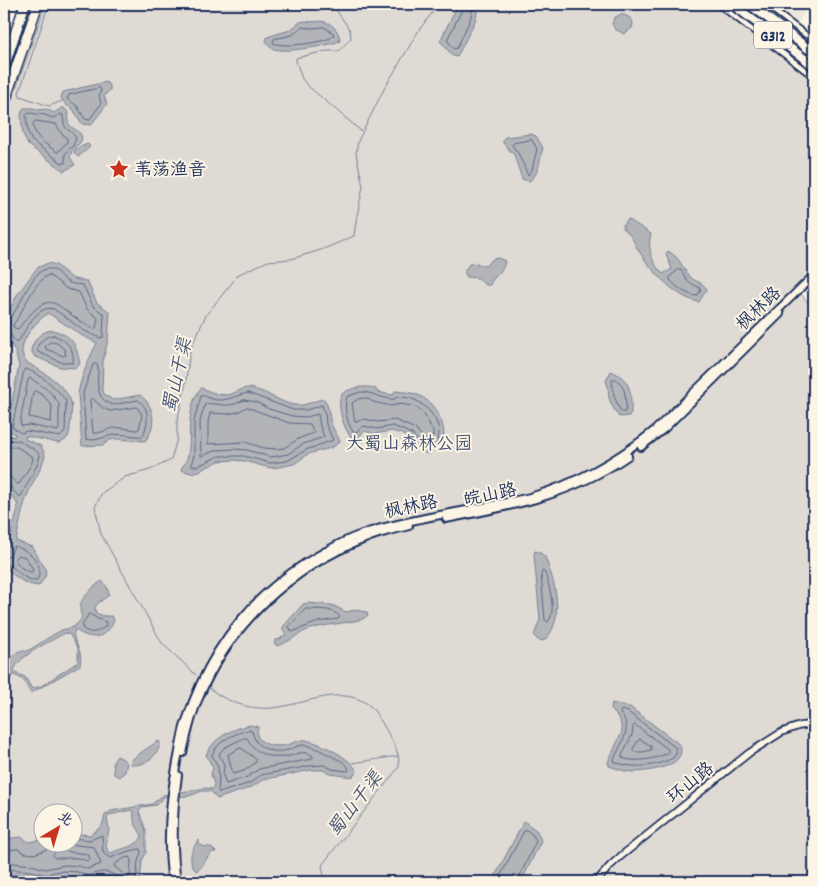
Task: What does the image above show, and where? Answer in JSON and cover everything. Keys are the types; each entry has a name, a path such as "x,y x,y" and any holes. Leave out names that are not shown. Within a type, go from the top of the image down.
{"highway":[{"path":"4,67 25,4"},
{"path":"4,103 38,4"},
{"name":"G312","path":"732,4 814,66"},
{"name":"G312","path":"749,4 814,53"}],"main road":[{"name":"枫林路","path":"172,882 169,864 168,828 185,723 197,691 215,655 238,622 251,608 280,581 310,560 370,531 528,497 580,478 609,463 633,448 656,429 814,275"},
{"name":"皖山路","path":"174,788 189,725 199,697 208,680 241,628 252,614 281,587 314,564 364,539 411,525 539,499 572,487 617,464 664,429 814,280"},
{"name":"枫林路","path":"172,805 173,844 177,882"}],"street":[{"path":"718,4 814,77"},
{"path":"765,4 814,41"},
{"name":"环山路","path":"596,882 621,856 749,753 782,732 814,724"}],"shaded area":[{"path":"765,4 811,4 795,26"}],"green space":[{"name":"大蜀山森林公园","path":"46,4 718,4 814,77 814,275 798,290 814,310 814,882 4,882 4,122"}],"water":[{"path":"458,4 479,5 475,21 457,57 453,56 440,41"},
{"path":"621,14 631,18 633,23 632,28 624,34 615,29 612,24 614,18"},
{"path":"300,22 329,23 338,32 340,41 297,50 280,50 272,48 266,41 267,37 290,30"},
{"path":"106,82 110,86 110,90 104,96 107,104 91,125 82,124 73,109 66,105 61,98 63,92"},
{"path":"63,107 69,113 68,122 70,126 80,133 82,138 73,149 70,157 75,165 64,171 28,145 23,134 21,116 24,108 46,109 54,113"},
{"path":"531,134 536,136 543,148 537,171 529,181 522,179 514,155 503,143 503,140 505,137"},
{"path":"88,144 90,147 78,157 74,153 75,149"},
{"path":"628,219 651,234 651,256 663,274 672,269 666,254 668,251 679,260 690,277 707,289 699,302 681,295 656,273 642,256 630,235 623,229 623,225"},
{"path":"498,258 505,261 504,265 490,285 486,285 477,278 467,277 465,274 469,264 476,263 485,266 493,259"},
{"path":"48,263 56,265 73,279 87,281 97,303 110,312 108,340 103,360 102,390 105,395 113,400 140,395 149,405 153,423 145,441 117,439 110,440 103,445 82,446 78,394 91,354 97,343 81,335 48,313 31,329 23,345 22,352 26,362 62,387 70,399 72,409 70,432 64,441 58,443 26,436 25,439 41,446 45,455 29,491 16,541 32,547 45,568 46,575 39,586 29,584 16,577 5,567 4,561 18,509 17,503 4,485 4,437 9,435 14,437 15,434 8,431 7,427 19,366 15,351 4,332 4,321 17,295 37,268"},
{"path":"53,330 65,335 75,346 80,364 76,368 60,367 34,356 31,350 36,339 45,332"},
{"path":"611,371 623,378 629,388 631,413 629,416 619,417 610,401 606,381"},
{"path":"369,387 376,389 377,392 393,395 395,391 419,395 436,410 442,423 443,441 428,454 420,451 402,434 392,431 374,434 365,431 355,441 348,433 342,419 340,399 346,391"},
{"path":"201,388 223,395 249,388 294,405 302,405 324,399 332,426 340,442 331,448 308,454 294,464 279,467 270,468 234,460 219,461 191,473 181,470 188,452 192,408"},
{"path":"535,551 545,557 555,589 557,612 555,623 544,641 538,640 534,636 540,619"},
{"path":"102,581 107,587 109,595 97,604 95,608 96,613 111,616 114,620 108,631 98,636 87,636 76,630 74,631 74,639 79,650 81,659 80,665 33,692 30,692 24,681 19,677 13,675 8,681 4,678 4,664 17,652 23,650 25,652 57,632 72,628 77,624 81,617 80,604 82,600","holes":["65,633 69,634 78,648 78,662 41,686 32,689 25,677 14,672 16,666 27,655"]},
{"path":"303,604 332,605 346,612 355,610 367,612 368,615 363,619 305,631 277,646 274,643 276,640 286,634 283,627"},
{"path":"612,703 630,707 680,745 681,752 678,758 665,767 639,772 623,771 609,766 608,762 622,732 620,720 611,709"},
{"path":"250,725 258,727 257,734 261,741 270,745 283,746 303,740 320,744 343,757 357,772 352,777 330,774 323,770 311,770 262,780 252,787 217,799 211,791 202,791 189,796 164,797 156,805 142,807 139,811 146,831 146,853 142,861 140,882 119,882 108,877 99,876 87,881 77,877 65,876 43,880 31,876 4,874 4,839 21,837 29,842 32,842 32,854 82,854 82,834 90,835 102,826 105,815 111,811 152,804 163,795 205,788 213,789 214,784 211,774 213,768 206,755 214,743 230,732","holes":["131,810 142,836 140,840 129,847 111,853 108,852 106,846 109,829 107,819 109,815"]},
{"path":"158,741 160,742 159,747 154,756 141,764 131,764 130,762 135,757"},
{"path":"117,756 127,763 125,772 119,777 114,774 113,762"},
{"path":"524,821 537,831 541,841 521,882 492,882"},
{"path":"199,840 199,844 211,847 216,852 210,854 196,871 193,867 191,855"}],"waterway":[{"path":"49,4 19,93 20,96 49,106 62,101"},
{"path":"332,4 350,30 351,38 339,51 326,51 296,58 296,61 302,79 309,87 361,131"},
{"name":"蜀山干渠","path":"196,675 162,643 101,534 95,507 102,493 125,477 150,470 171,460 177,439 177,422 185,387 190,350 206,315 239,274 268,261 291,259 321,250 354,236 363,186 356,153 358,141 384,89 419,30 439,4"},
{"name":"蜀山干渠","path":"208,687 230,701 255,708 272,708 334,696 347,696 369,705 380,719 395,746 399,767 322,865 325,882"},
{"path":"352,763 398,756"}],"place":[{"name":"苇荡渔音","path":"119,169"}]}
